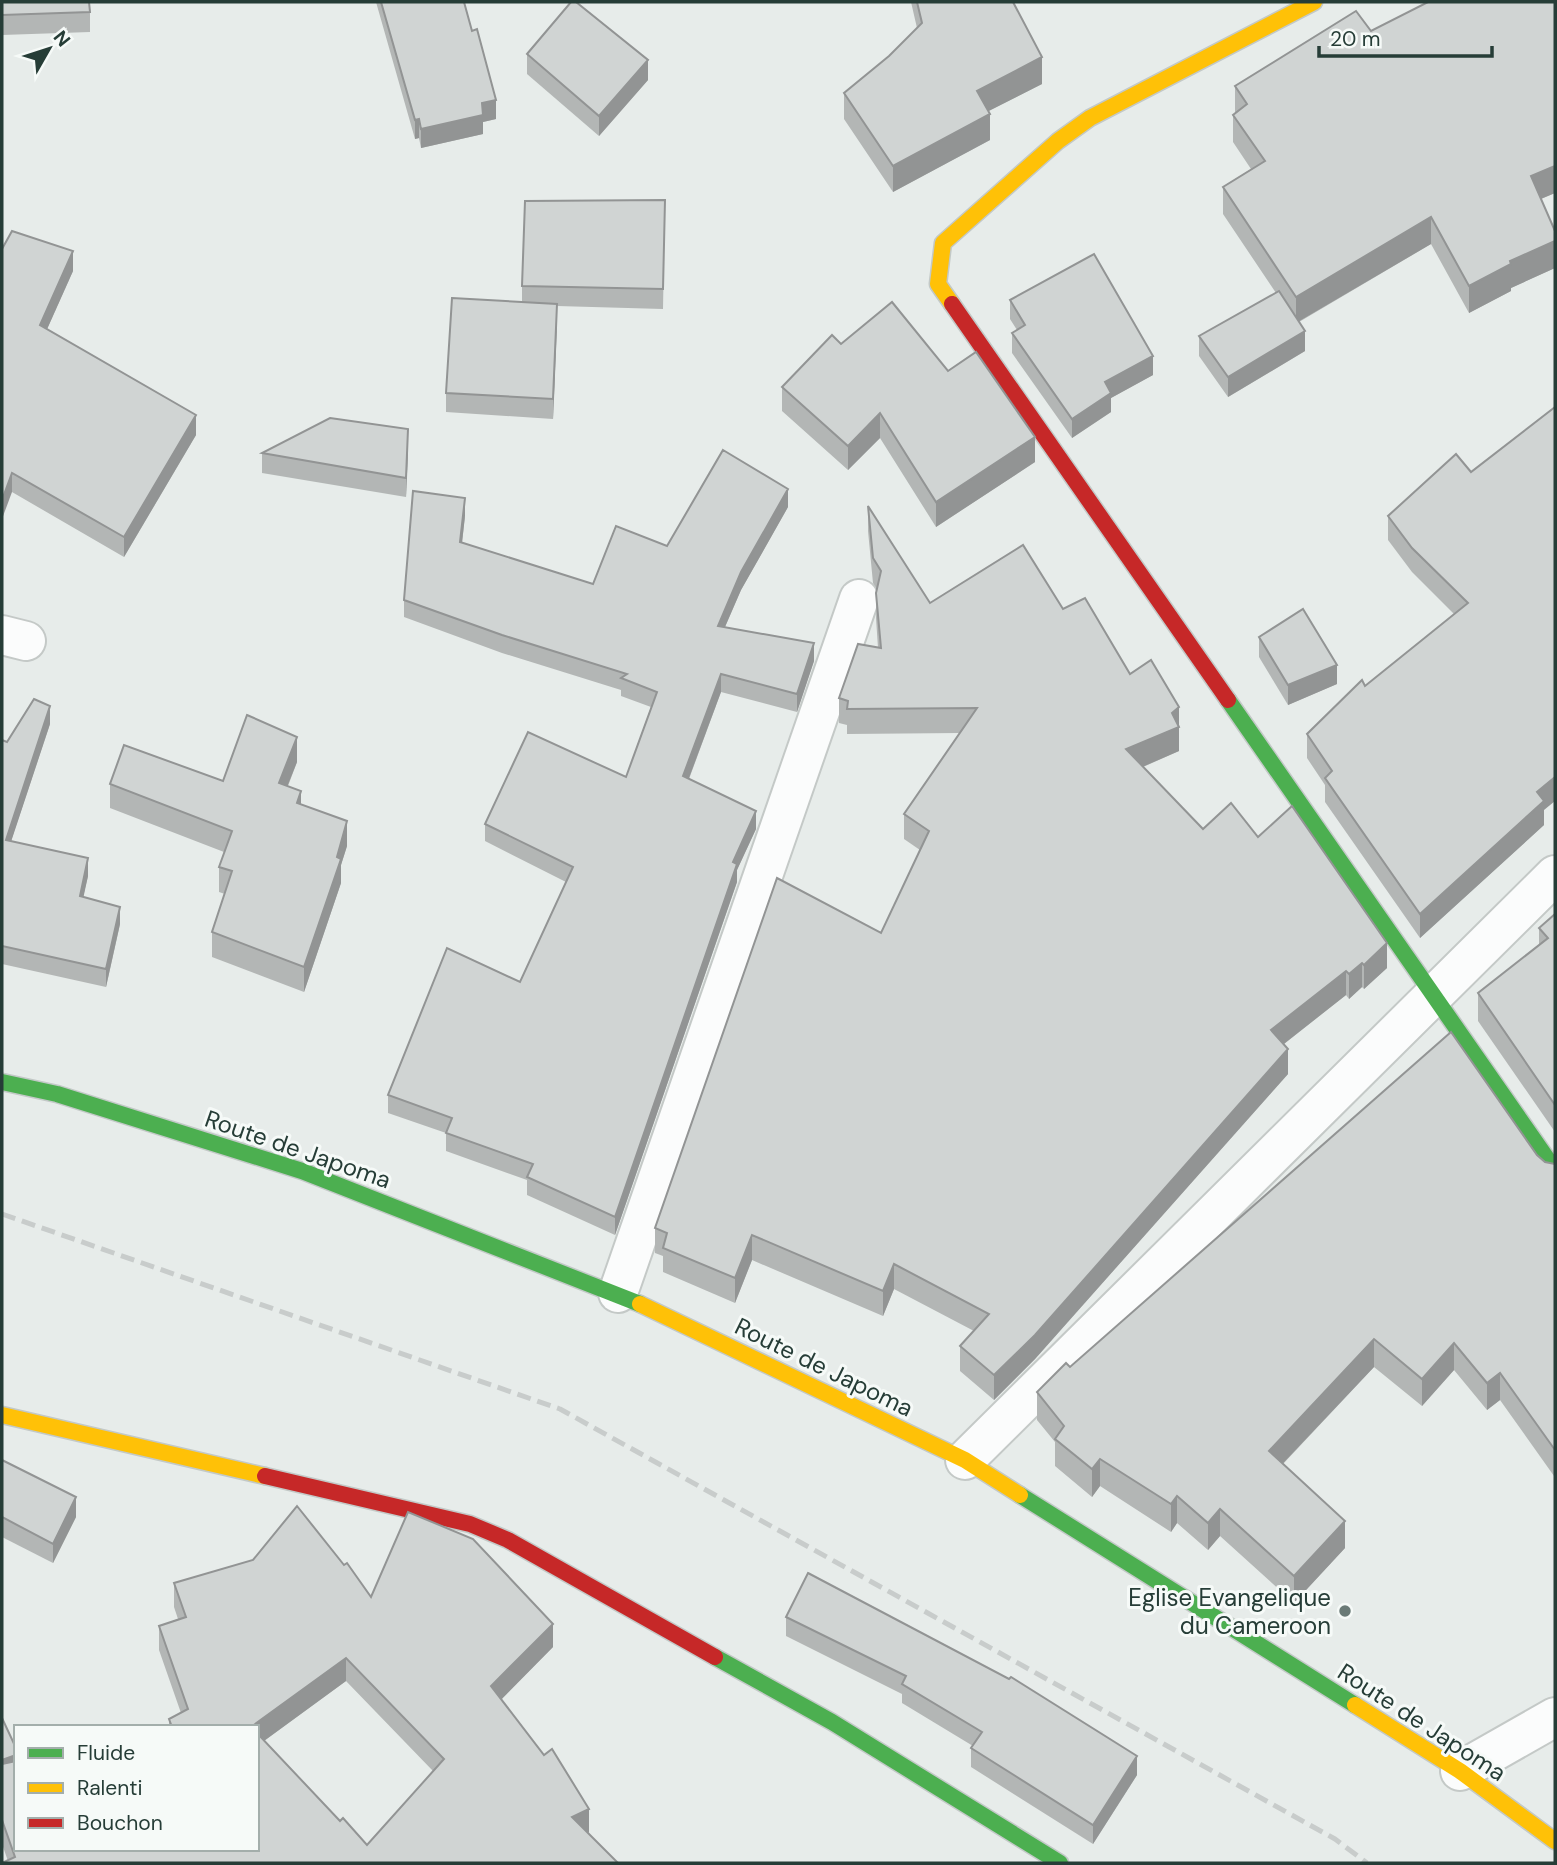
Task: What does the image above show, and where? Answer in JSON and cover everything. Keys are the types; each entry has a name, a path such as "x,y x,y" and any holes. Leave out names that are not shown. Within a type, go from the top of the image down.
{"street":[{"path":"1314,2 1090,118 1058,141 943,243 938,284 1555,1170"},
{"path":"618,1293 859,599"},
{"path":"965,1460 1555,875"},
{"name":"Route de Japoma","path":"2,1082 57,1094 302,1171 618,1293 965,1460 1460,1771 1555,1841"},
{"path":"2,1415 470,1524 508,1540 832,1722 1060,1863"},
{"path":"1460,1771 1555,1717"}],"building":[{"path":"2,2 89,2 90,12 2,15"},
{"path":"381,2 464,2 472,31 477,29 496,100 482,103 483,115 421,129 419,119 415,120"},
{"path":"571,2 576,2 648,60 599,116 527,54"},
{"path":"917,2 1013,2 1042,57 977,91 990,114 893,166 844,93 889,56 922,23"},
{"path":"1428,2 1555,2 1555,166 1531,176 1555,231 1555,241 1510,261 1511,264 1469,286 1431,217 1296,297 1223,187 1265,161 1233,115 1247,104 1235,86 1356,11 1371,31"},
{"path":"665,200 663,289 522,286 525,201"},
{"path":"12,231 73,251 40,325 196,415 124,537 12,473 2,500 2,249"},
{"path":"1094,254 1153,356 1105,382 1111,393 1072,419 1012,333 1025,325 1010,300"},
{"path":"1279,291 1305,331 1228,377 1199,336"},
{"path":"452,298 557,304 553,399 446,393"},
{"path":"892,302 948,371 976,352 1035,437 936,502 880,413 848,446 782,387 832,335 841,344"},
{"path":"1555,407 1555,777 1537,792 1544,801 1420,914 1325,778 1332,771 1307,734 1362,680 1365,686 1468,603 1412,548 1388,516 1456,454 1471,472"},
{"path":"330,418 408,429 406,478 262,453"},
{"path":"723,450 788,489 741,572 718,626 814,643 797,694 721,674 683,776 756,811 733,862 737,864 615,1217 527,1177 533,1164 446,1133 452,1118 388,1095 447,948 520,982 573,867 485,824 528,732 626,777 657,692 621,678 627,674 502,635 404,600 413,491 465,498 460,542 593,584 616,526 667,546"},
{"path":"868,506 930,603 1023,545 1063,609 1085,598 1130,674 1151,660 1179,707 1172,713 1179,727 1126,749 1203,829 1231,803 1258,837 1292,806 1387,943 1364,965 1362,963 1349,974 1346,971 1271,1030 1288,1049 1035,1335 994,1375 960,1346 989,1314 894,1264 883,1291 752,1235 735,1278 663,1248 667,1233 655,1228 777,878 881,933 929,831 904,814 977,708 847,709 848,701 839,698 858,644 881,648 876,593 881,571 873,558"},
{"path":"1303,609 1337,665 1288,685 1259,637"},
{"path":"34,699 50,706 6,840 88,858 80,896 120,907 106,969 2,946 2,740 7,742"},
{"path":"247,715 297,737 279,783 301,791 297,803 347,821 337,857 341,859 304,967 212,932 232,871 219,867 232,831 110,784 124,745 223,781"},
{"path":"1555,914 1555,1105 1478,993 1548,938 1539,928"},
{"path":"1451,1032 1537,1155 1545,1162 1555,1164 1555,1450 1500,1373 1487,1383 1454,1343 1422,1379 1374,1339 1269,1451 1345,1521 1294,1576 1220,1509 1208,1523 1177,1496 1171,1504 1100,1459 1092,1469 1055,1439 1064,1426 1037,1392 1066,1363 1070,1367"},
{"path":"2,1460 76,1497 53,1544 2,1517"},
{"path":"297,1506 344,1565 347,1563 371,1597 408,1512 473,1539 553,1624 491,1686 544,1755 552,1749 589,1809 572,1817 618,1863 2,1863 15,1857 2,1820 2,1764 14,1761 14,1851 259,1851 259,1735 340,1821 343,1818 367,1845 444,1759 346,1658 254,1725 171,1725 169,1719 188,1709 159,1626 186,1617 174,1583 253,1560"},
{"path":"808,1573 1009,1679 1011,1677 1137,1756 1093,1825 971,1748 982,1732 902,1684 906,1676 786,1617"},
{"path":"2,1718 14,1744 14,1756 2,1760"}],"railway":[{"path":"2,1214 560,1409 1335,1839 1367,1863"}],"traffic: fast":[{"path":"1228,700 1555,1170"},
{"path":"2,1082 57,1094 302,1171 640,1304"},
{"path":"1020,1495 1355,1705"},
{"path":"715,1657 832,1722 1060,1863"}],"traffic: slow":[{"path":"952,304 938,284 943,243 1058,141 1090,118 1314,2"},
{"path":"640,1304 965,1460 1020,1495"},
{"path":"2,1415 265,1476"},
{"path":"1355,1705 1460,1771 1555,1841"}],"traffic: jam":[{"path":"952,304 1228,700"},
{"path":"265,1476 470,1524 508,1540 715,1657"}],"place":[{"name":"Eglise Evangelique du Cameroon","path":"1345,1611"}]}
